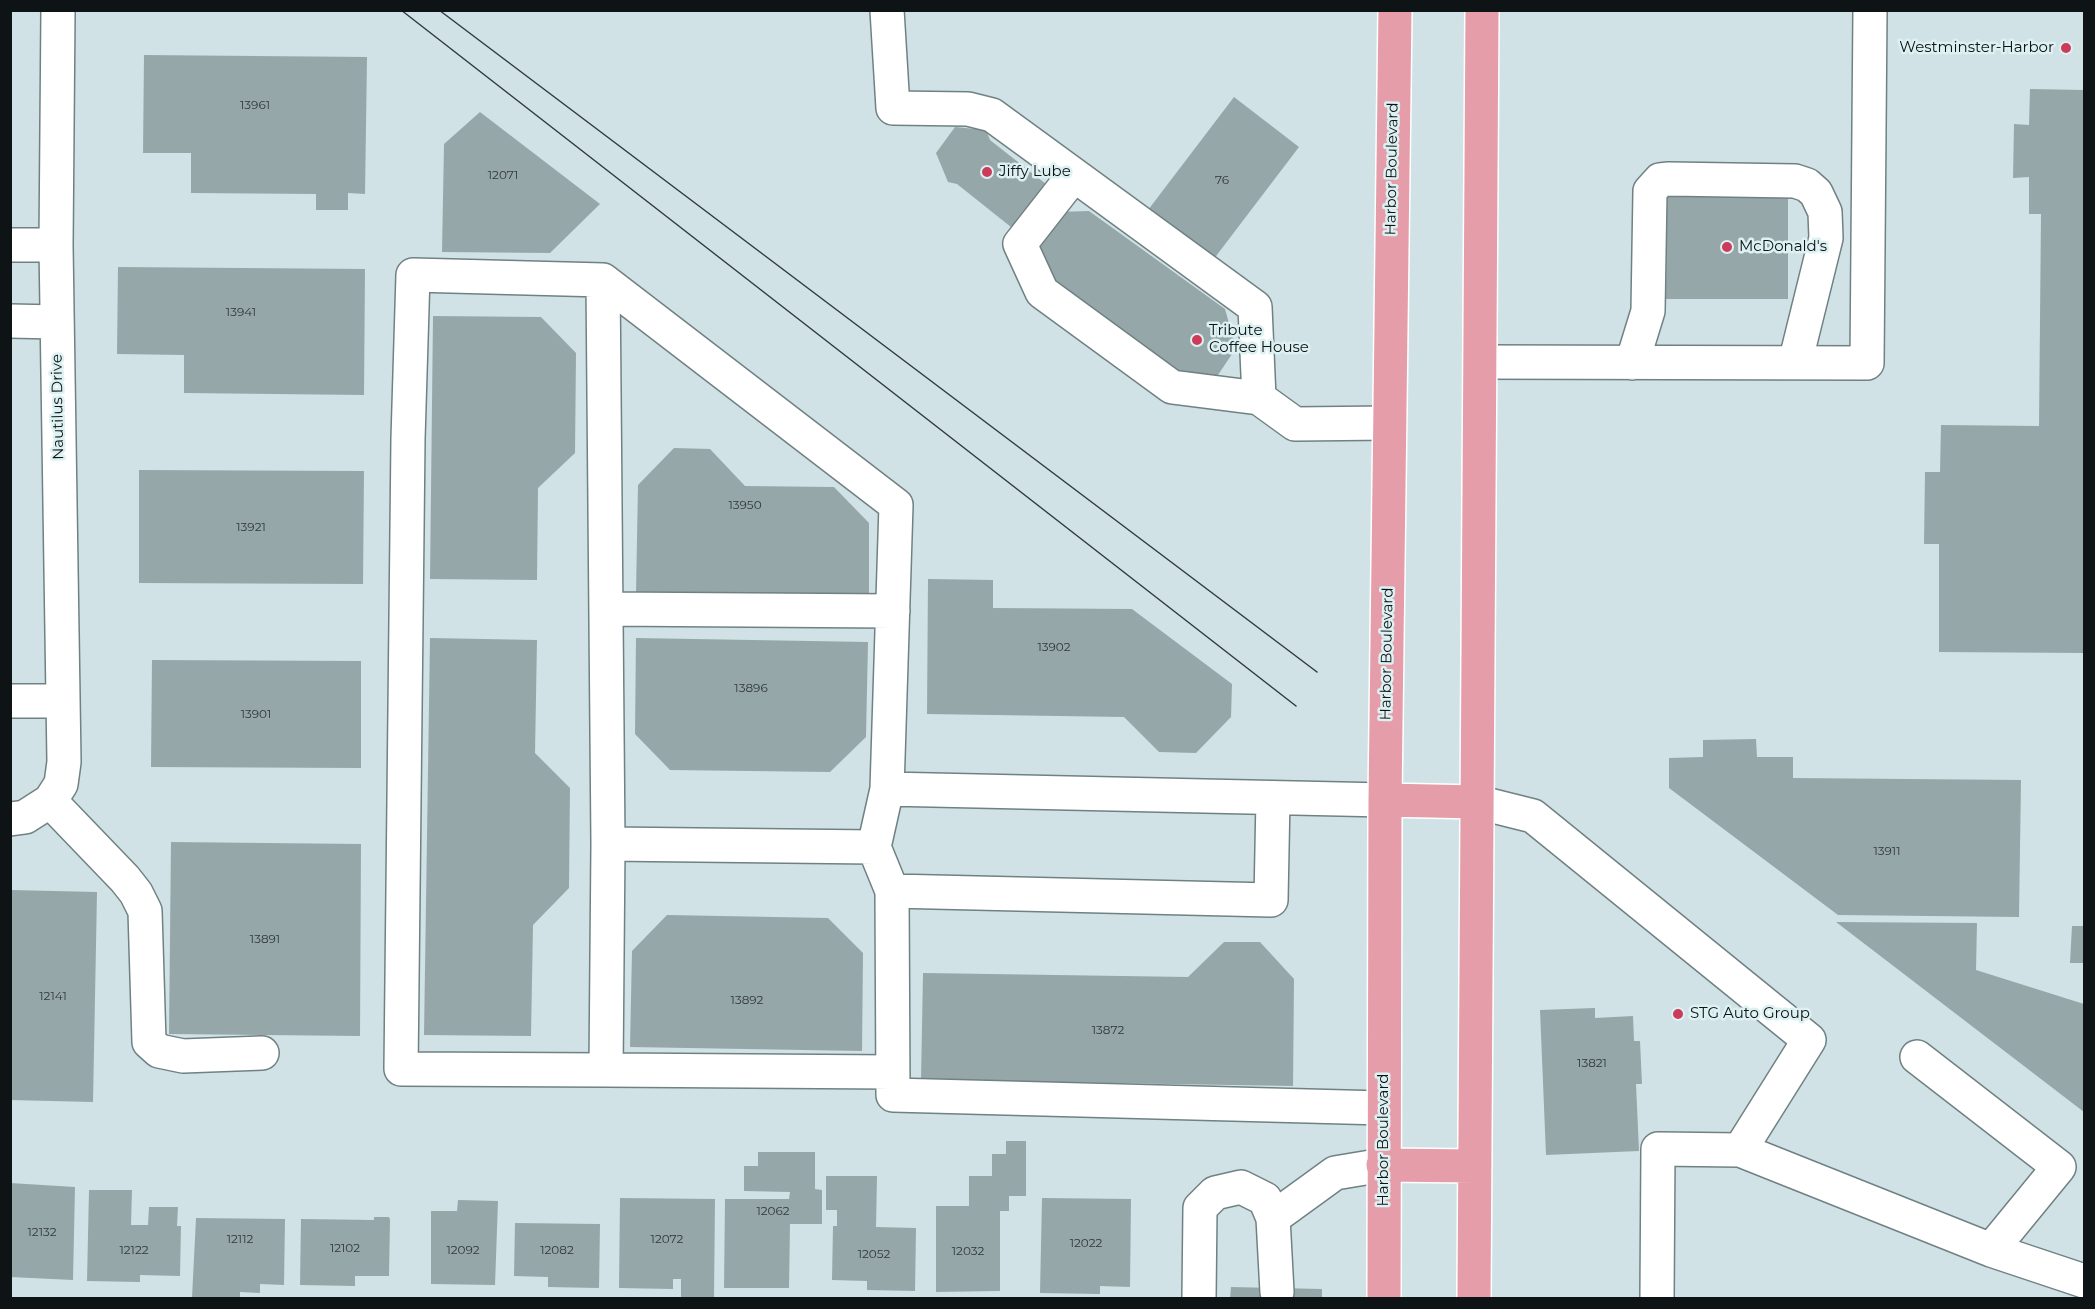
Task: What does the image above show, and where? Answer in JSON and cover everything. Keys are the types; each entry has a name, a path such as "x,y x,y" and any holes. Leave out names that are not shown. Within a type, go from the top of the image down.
{"main road":[{"name":"Harbor Boulevard","path":"1384,1299 1385,800 1395,10"},
{"path":"1474,1299 1482,10"},
{"path":"1385,800 1477,802"},
{"path":"1383,1165 1474,1166"}],"street":[{"name":"Nautilus Drive","path":"50,801 61,784 64,762 56,245 58,10"},
{"path":"887,10 893,108 968,109 992,115 1255,308 1258,398"},
{"path":"1480,362 1866,363 1870,10"},
{"path":"1074,175 1020,244 1042,292 1172,387 1258,398 1295,424 1389,423"},
{"path":"1632,363 1648,310 1650,190 1660,180 1669,179 1795,181 1807,185 1816,193 1825,212 1826,238 1795,363"},
{"path":"10,246 56,245"},
{"path":"892,1072 401,1069 408,439 413,275 603,280 896,505 887,789 874,847 892,891 892,1072 892,1095 1383,1108"},
{"path":"603,280 608,844 606,1070"},
{"path":"10,321 57,322"},
{"path":"606,609 893,610"},
{"path":"10,701 63,701"},
{"path":"887,789 1385,800"},
{"path":"892,891 1271,900 1273,798"},
{"path":"10,819 25,818 50,801 136,892 145,911 149,1042 159,1051 183,1056 262,1053"},
{"path":"1477,802 1533,816 1809,1040 1740,1150"},
{"path":"608,844 874,847"},
{"path":"1917,1056 2059,1167 1992,1250"},
{"path":"1658,1299 1658,1149 1740,1150 1992,1250 2085,1281"},
{"path":"1273,1218 1335,1173 1383,1165"},
{"path":"1199,1299 1200,1208 1215,1192 1241,1187 1265,1199 1273,1218 1277,1292"}],"building":[{"path":"144,55 367,57 365,194 348,193 348,210 316,210 316,194 191,193 191,153 143,153"},
{"path":"2030,89 2084,90 2084,653 1939,652 1939,544 1924,544 1925,472 1940,472 1941,425 2039,426 2041,214 2029,214 2029,177 2013,178 2014,124 2029,125"},
{"path":"1234,97 1299,147 1210,264 1145,214"},
{"path":"480,112 600,204 550,253 442,252 444,144"},
{"name":"Jiffy Lube","path":"955,127 986,130 990,140 1051,188 1016,231 957,184 948,182 936,153"},
{"name":"McDonald's","path":"1667,195 1788,196 1788,299 1666,299"},
{"path":"1089,211 1225,309 1236,348 1214,381 1177,374 1048,276 1033,240 1057,212"},
{"path":"118,267 365,269 364,395 184,393 184,355 117,354"},
{"path":"433,316 541,317 576,353 575,453 538,488 537,580 430,579"},
{"path":"674,448 710,449 745,486 834,487 869,523 869,597 636,593 638,485"},
{"path":"139,470 364,471 363,584 139,583"},
{"path":"928,579 993,580 993,608 1132,609 1232,684 1231,717 1196,753 1159,752 1124,717 927,714"},
{"path":"430,638 537,640 535,753 570,788 569,888 533,925 531,1036 424,1035"},
{"path":"636,638 868,642 866,737 830,772 670,770 635,734"},
{"path":"152,660 361,661 361,768 151,767"},
{"path":"1756,739 1757,757 1793,757 1793,778 2021,780 2019,917 1838,915 1669,788 1669,758 1703,757 1703,740"},
{"path":"171,842 361,844 360,1036 169,1034"},
{"path":"10,890 97,892 93,1102 10,1100"},
{"path":"667,915 828,918 863,953 862,1051 630,1047 632,951"},
{"path":"1836,922 1977,923 1976,970 2084,1004 2084,1112"},
{"path":"2072,926 2084,926 2084,963 2070,963"},
{"path":"1224,942 1260,942 1294,979 1293,1086 921,1080 923,973 1188,977"},
{"path":"1595,1008 1595,1018 1633,1016 1634,1041 1640,1041 1642,1084 1636,1084 1639,1151 1546,1155 1540,1010"},
{"path":"1006,1141 1026,1141 1026,1196 1009,1196 1009,1211 1000,1211 1000,1291 936,1292 936,1206 969,1206 969,1176 992,1176 992,1154 1006,1154"},
{"path":"758,1152 815,1152 815,1189 822,1190 822,1224 790,1224 789,1288 724,1288 725,1199 789,1199 790,1192 744,1191 744,1166 758,1166"},
{"path":"826,1176 877,1176 876,1227 916,1228 915,1291 867,1290 867,1281 832,1280 833,1226 837,1226 837,1210 826,1210"},
{"path":"10,1183 75,1187 73,1280 10,1277"},
{"path":"89,1190 132,1190 131,1225 148,1225 149,1207 178,1207 177,1226 181,1226 180,1276 140,1275 140,1282 87,1281"},
{"path":"620,1198 715,1199 714,1298 681,1298 681,1279 673,1279 673,1289 619,1288"},
{"path":"1042,1198 1131,1199 1130,1287 1100,1286 1100,1294 1040,1293"},
{"path":"458,1200 498,1201 495,1285 431,1284 431,1211 457,1211"},
{"path":"374,1217 389,1217 390,1220 389,1276 355,1276 355,1286 300,1285 301,1219 374,1220"},
{"path":"196,1218 285,1219 284,1285 260,1284 260,1293 240,1292 240,1298 192,1298"},
{"path":"515,1223 600,1224 599,1288 548,1287 548,1277 514,1276"},
{"path":"1231,1287 1322,1289 1322,1298 1230,1298"}],"tram line":[{"path":"401,10 1296,706"},
{"path":"439,10 1317,672"}],"place":[{"name":"Westminster-Harbor","path":"2066,48"},
{"name":"Jiffy Lube","path":"987,172"},
{"name":"McDonald's","path":"1727,247"},
{"name":"Tribute Coffee House","path":"1197,340"},
{"name":"STG Auto Group","path":"1678,1014"}]}
